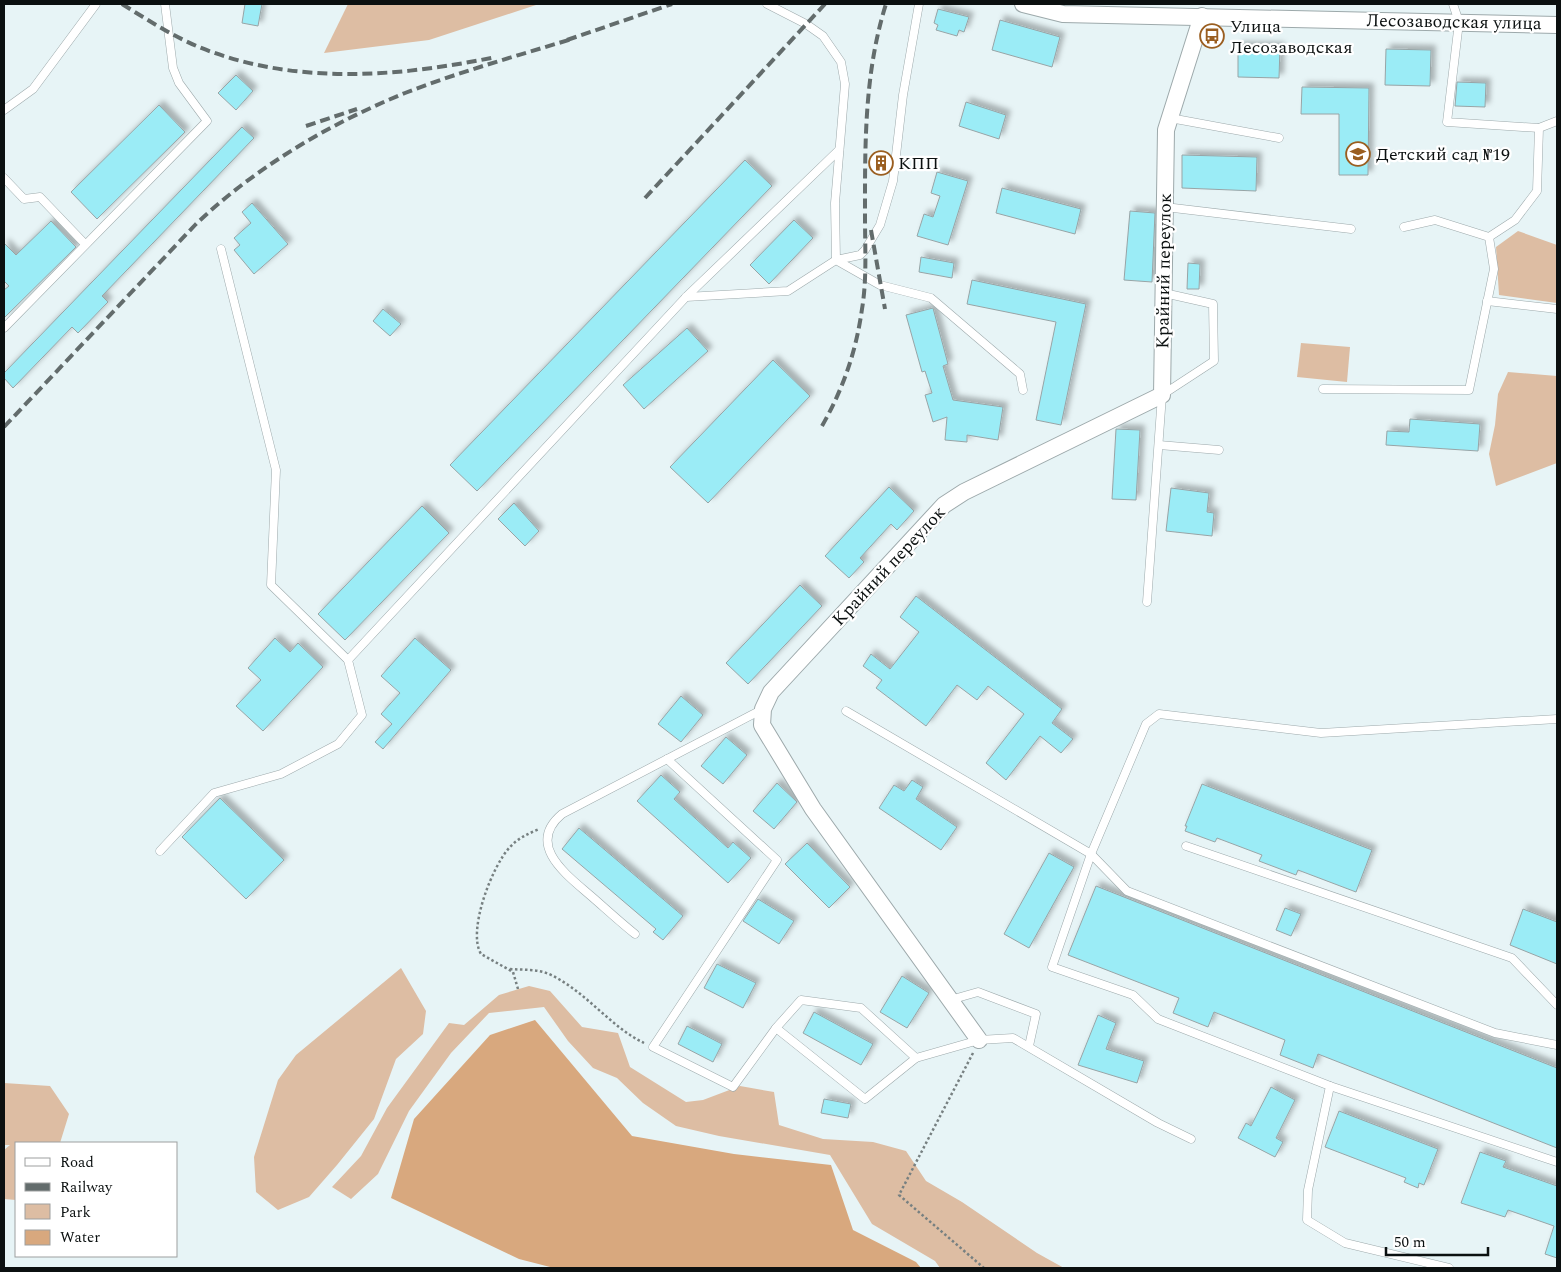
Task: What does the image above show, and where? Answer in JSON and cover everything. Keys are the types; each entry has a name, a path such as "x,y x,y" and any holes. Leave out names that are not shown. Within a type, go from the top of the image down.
{"street":[{"name":"Лесозаводская улица","path":"1023,4 1063,14 1199,10 1557,25"},
{"name":"Крайний переулок","path":"763,709 771,692 944,505 964,492 1162,395 1166,130 1199,10"},
{"path":"763,709 762,725 813,809 979,1040"}],"lane":[{"path":"4,110 33,89 96,4"},
{"path":"4,328 208,121 179,83 173,68 166,4"},
{"path":"767,4 806,24 823,36 841,62 845,84 836,203 836,260"},
{"path":"686,297 788,291 836,260 860,255 876,232 895,170 903,95 919,4"},
{"path":"1453,4 1459,22 1447,122 1539,128 1557,121"},
{"path":"1170,118 1279,138"},
{"path":"1489,237 1515,220 1537,191 1539,128"},
{"path":"348,660 686,297 839,150"},
{"path":"4,178 24,199 40,197 85,244"},
{"path":"1165,207 1351,228"},
{"path":"1404,227 1434,220 1489,237"},
{"path":"1323,390 1469,390 1494,269 1489,237"},
{"path":"160,850 214,793 281,774 338,744 362,715 348,660 271,585 276,470 221,249"},
{"path":"836,260 880,285 931,298 1020,374 1023,390"},
{"path":"1148,602 1162,395 1214,361 1213,304 1164,293"},
{"path":"1487,301 1557,308"},
{"path":"1159,445 1219,450"},
{"path":"635,934 563,872 553,859 547,845 548,832 552,823 562,814 763,709"},
{"path":"846,711 1091,854 1127,890 1495,1034 1557,1045"},
{"path":"1557,719 1321,733 1159,714 1146,724 1091,854 1052,967 1133,994 1158,1019 1330,1086 1557,1162"},
{"path":"667,759 777,860 653,1047 733,1087 776,1028 800,1000 861,1008 916,1058"},
{"path":"1186,846 1512,958 1557,1005"},
{"path":"950,1000 978,992 1036,1014 1029,1046"},
{"path":"776,1028 865,1099 916,1058 979,1040 1013,1038 1158,1123 1191,1139"},
{"path":"1330,1086 1308,1190 1307,1220 1345,1243 1448,1268"}],"path":[{"path":"552,823 520,838 498,861 491,878 478,925 477,947 486,958 509,968 548,974 593,1003 634,1038 653,1047"},
{"path":"509,968 513,972 518,989"},
{"path":"979,1040 900,1195 984,1268"}],"green space":[{"path":"348,4 539,4 429,40 324,53"},
{"path":"1518,231 1557,245 1557,303 1499,295 1496,247"},
{"path":"1301,343 1350,347 1347,382 1297,377"},
{"path":"1508,372 1557,376 1557,463 1496,486 1489,454 1495,425 1498,394"},
{"path":"401,968 426,1011 423,1034 396,1059 374,1119 337,1165 309,1197 278,1210 256,1192 254,1157 278,1080 296,1055"},
{"path":"529,986 550,991 582,1027 618,1033 630,1067 686,1102 703,1100 740,1086 774,1092 779,1125 823,1139 873,1142 906,1151 926,1181 962,1202 1037,1253 1064,1268 940,1268 935,1261 872,1224 830,1155 719,1136 676,1126 643,1103 617,1078 593,1068 568,1041 544,1007 489,1013 451,1053 409,1111 378,1174 351,1199 332,1187 361,1156 387,1108 449,1023 464,1025 499,995"},
{"path":"4,1083 50,1086 69,1114 60,1142 15,1142 15,1200 4,1199 4,1150 10,1145 4,1145"}],"water":[{"path":"535,1020 632,1136 734,1154 831,1165 853,1230 916,1262 921,1268 554,1268 519,1259 391,1198 414,1119 490,1035"}],"building":[{"path":"245,4 262,4 258,26 242,23"},
{"path":"938,9 969,17 964,32 959,30 957,36 936,30 938,25 934,23"},
{"path":"1000,20 1060,37 1052,67 992,50"},
{"path":"1238,46 1280,47 1279,78 1238,77"},
{"path":"1386,49 1431,50 1430,86 1385,85"},
{"path":"236,75 253,91 236,110 218,93"},
{"path":"1457,82 1486,83 1485,107 1455,106"},
{"path":"1302,87 1369,88 1368,175 1339,175 1339,114 1301,114"},
{"path":"966,102 1006,115 999,139 959,126"},
{"path":"159,105 185,132 97,219 71,192"},
{"path":"242,127 254,138 102,296 108,302 78,333 72,327 13,388 4,378 4,373"},
{"path":"1182,155 1257,157 1256,191 1182,188"},
{"path":"745,160 772,186 477,491 450,465"},
{"path":"937,172 968,181 948,245 917,236 924,214 933,217 940,196 931,193"},
{"path":"1002,188 1081,209 1075,234 996,213"},
{"path":"252,203 288,244 254,274 234,250 240,245 234,238 251,223 242,212"},
{"path":"1130,211 1155,213 1152,282 1124,280"},
{"path":"794,220 813,238 769,284 750,265"},
{"path":"51,221 76,247 4,318 4,290 9,286 4,281 4,243 16,255"},
{"path":"921,257 954,263 952,278 919,272"},
{"path":"1188,263 1200,264 1199,289 1187,289"},
{"path":"972,280 1086,304 1061,425 1036,420 1056,322 967,304"},
{"path":"933,308 948,364 943,366 953,400 1003,407 998,440 967,435 967,442 945,440 947,417 933,422 925,395 932,393 925,371 922,372 906,315"},
{"path":"383,309 401,324 390,336 373,321"},
{"path":"687,328 708,351 644,409 623,385"},
{"path":"773,360 810,396 708,503 670,467"},
{"path":"1410,419 1480,424 1478,451 1386,445 1387,431 1409,432"},
{"path":"1116,429 1140,430 1136,500 1112,499"},
{"path":"889,487 914,511 897,530 891,524 860,558 864,562 849,578 825,556"},
{"path":"1171,488 1209,493 1207,512 1214,513 1212,536 1166,531"},
{"path":"514,503 539,531 525,546 498,519"},
{"path":"422,506 449,533 345,640 318,614"},
{"path":"800,585 822,606 748,684 726,663"},
{"path":"916,596 1062,709 1052,723 1073,739 1061,753 1040,736 1006,780 986,763 1024,714 988,686 977,700 957,685 926,726 876,688 882,680 863,666 871,654 890,669 919,632 900,617"},
{"path":"275,638 290,652 298,643 323,667 263,731 236,706 261,680 248,668"},
{"path":"415,638 451,670 383,749 375,742 392,724 381,714 400,693 381,676"},
{"path":"681,696 703,715 681,742 658,724"},
{"path":"726,737 747,755 723,784 701,766"},
{"path":"661,775 680,792 674,799 728,848 733,842 751,858 728,883 637,801"},
{"path":"912,780 923,787 916,799 957,827 941,850 879,808 894,785 904,791"},
{"path":"777,783 797,802 774,829 753,811"},
{"path":"1202,784 1372,850 1356,892 1298,870 1296,875 1259,861 1262,855 1217,838 1215,842 1185,831 1187,826 1185,826"},
{"path":"220,798 284,860 246,899 182,837"},
{"path":"579,828 683,916 663,940 653,932 656,929 562,849"},
{"path":"807,843 850,887 829,908 785,864"},
{"path":"1049,853 1074,867 1029,948 1004,934"},
{"path":"1096,886 1557,1068 1557,1148 1318,1054 1313,1068 1280,1055 1285,1040 1214,1012 1208,1027 1173,1013 1179,998 1068,955"},
{"path":"758,899 794,921 779,944 743,921"},
{"path":"1285,908 1301,914 1291,936 1276,930"},
{"path":"1523,909 1557,922 1557,964 1510,945"},
{"path":"717,964 756,983 743,1008 704,988"},
{"path":"902,976 929,993 907,1028 880,1012"},
{"path":"814,1012 873,1044 861,1065 803,1033"},
{"path":"1098,1015 1116,1023 1106,1049 1144,1061 1137,1083 1078,1065"},
{"path":"687,1026 722,1044 713,1062 678,1044"},
{"path":"1271,1087 1295,1100 1276,1138 1283,1142 1275,1157 1238,1138 1246,1123 1251,1126"},
{"path":"824,1099 851,1104 848,1118 821,1113"},
{"path":"1339,1111 1438,1149 1424,1185 1419,1183 1418,1188 1404,1182 1406,1178 1325,1147"},
{"path":"1480,1152 1506,1161 1503,1167 1557,1186 1557,1258 1545,1254 1554,1226 1508,1210 1505,1217 1461,1203"}],"railway":[{"path":"122,4 166,31 200,48 247,62 282,69 318,73 390,72 461,64 496,57"},
{"path":"567,40 672,4"},
{"path":"645,198 825,4"},
{"path":"822,426 848,370 864,298 867,110 873,57 886,4"},
{"path":"4,427 196,224 219,203 268,166 321,133 405,93 467,71 572,39"},
{"path":"306,126 357,109"},
{"path":"871,230 885,309"}],"place":[{"name":"Улица Лесозаводская","path":"1212,36"},
{"name":"Детский сад №19","path":"1358,154"},
{"name":"КПП","path":"881,163"}]}
